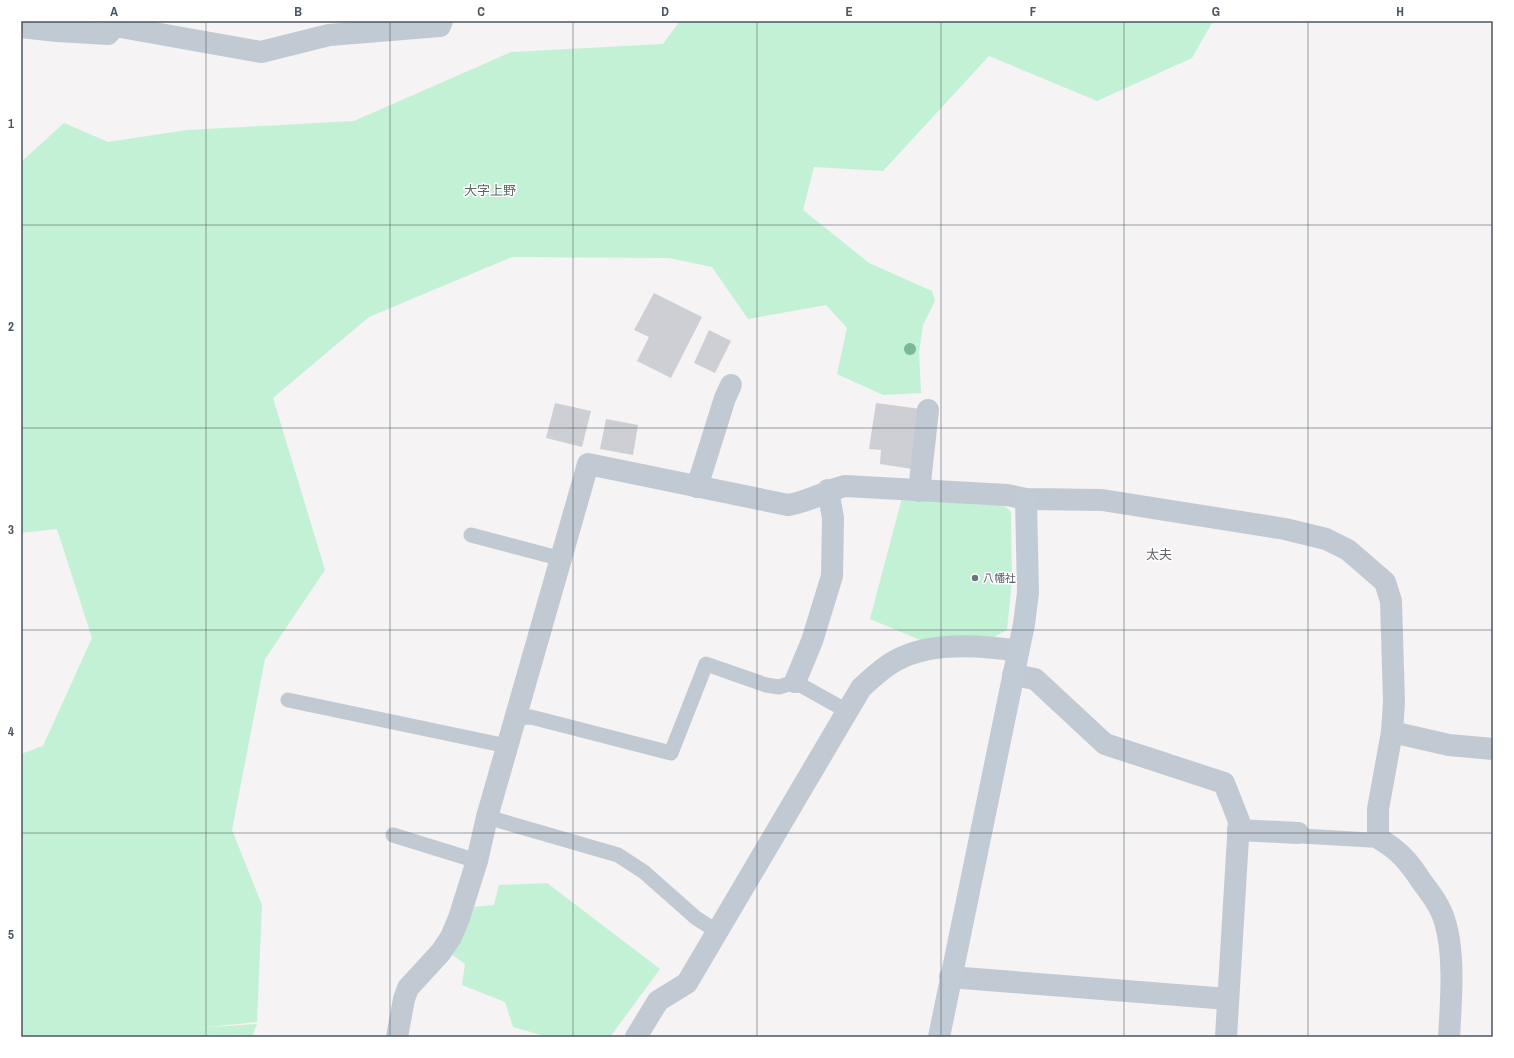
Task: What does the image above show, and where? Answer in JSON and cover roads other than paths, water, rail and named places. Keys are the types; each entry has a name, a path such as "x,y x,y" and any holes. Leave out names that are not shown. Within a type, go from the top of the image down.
{"street":[{"path":"21,27 108,34 116,23 261,52 329,36 440,26 442,21"},
{"path":"697,487 725,398 731,385"},
{"path":"919,491 928,410"},
{"path":"397,1037 404,999 408,988 431,965 451,937 459,918 477,861 487,817 588,464 788,505 801,503 828,490 845,486 1007,495 1026,499 1102,500 1270,526 1309,534 1348,550 1385,582 1391,602 1394,702 1392,732 1378,809 1378,838 1392,846 1407,860 1436,903 1445,921 1452,988 1449,1037"},
{"path":"795,682 812,640 832,576 833,518 828,490"},
{"path":"939,1037 1018,651 1028,593 1026,499"},
{"path":"636,1037 658,1001 687,983 847,711 865,684 884,668 906,656 948,648 990,646 1018,651"},
{"path":"1013,675 1035,680 1105,744 1224,783 1239,821 1226,1037"},
{"path":"1392,732 1450,745 1493,749"},
{"path":"1238,830 1298,833"},
{"path":"950,978 1228,999"}],"lane":[{"path":"471,535 562,559"},
{"path":"516,718 531,717 671,753 706,664 766,685 779,687 795,682 847,711"},
{"path":"288,700 507,746"},
{"path":"487,817 618,855 644,872 680,905 718,932"},
{"path":"1298,833 1302,836 1370,840 1378,838"},
{"path":"393,835 477,861"}],"place":[{"name":"八幡社","path":"975,578"}],"district":[{"name":"大字上野","path":"490,190"},
{"name":"太夫","path":"1159,554"}]}
